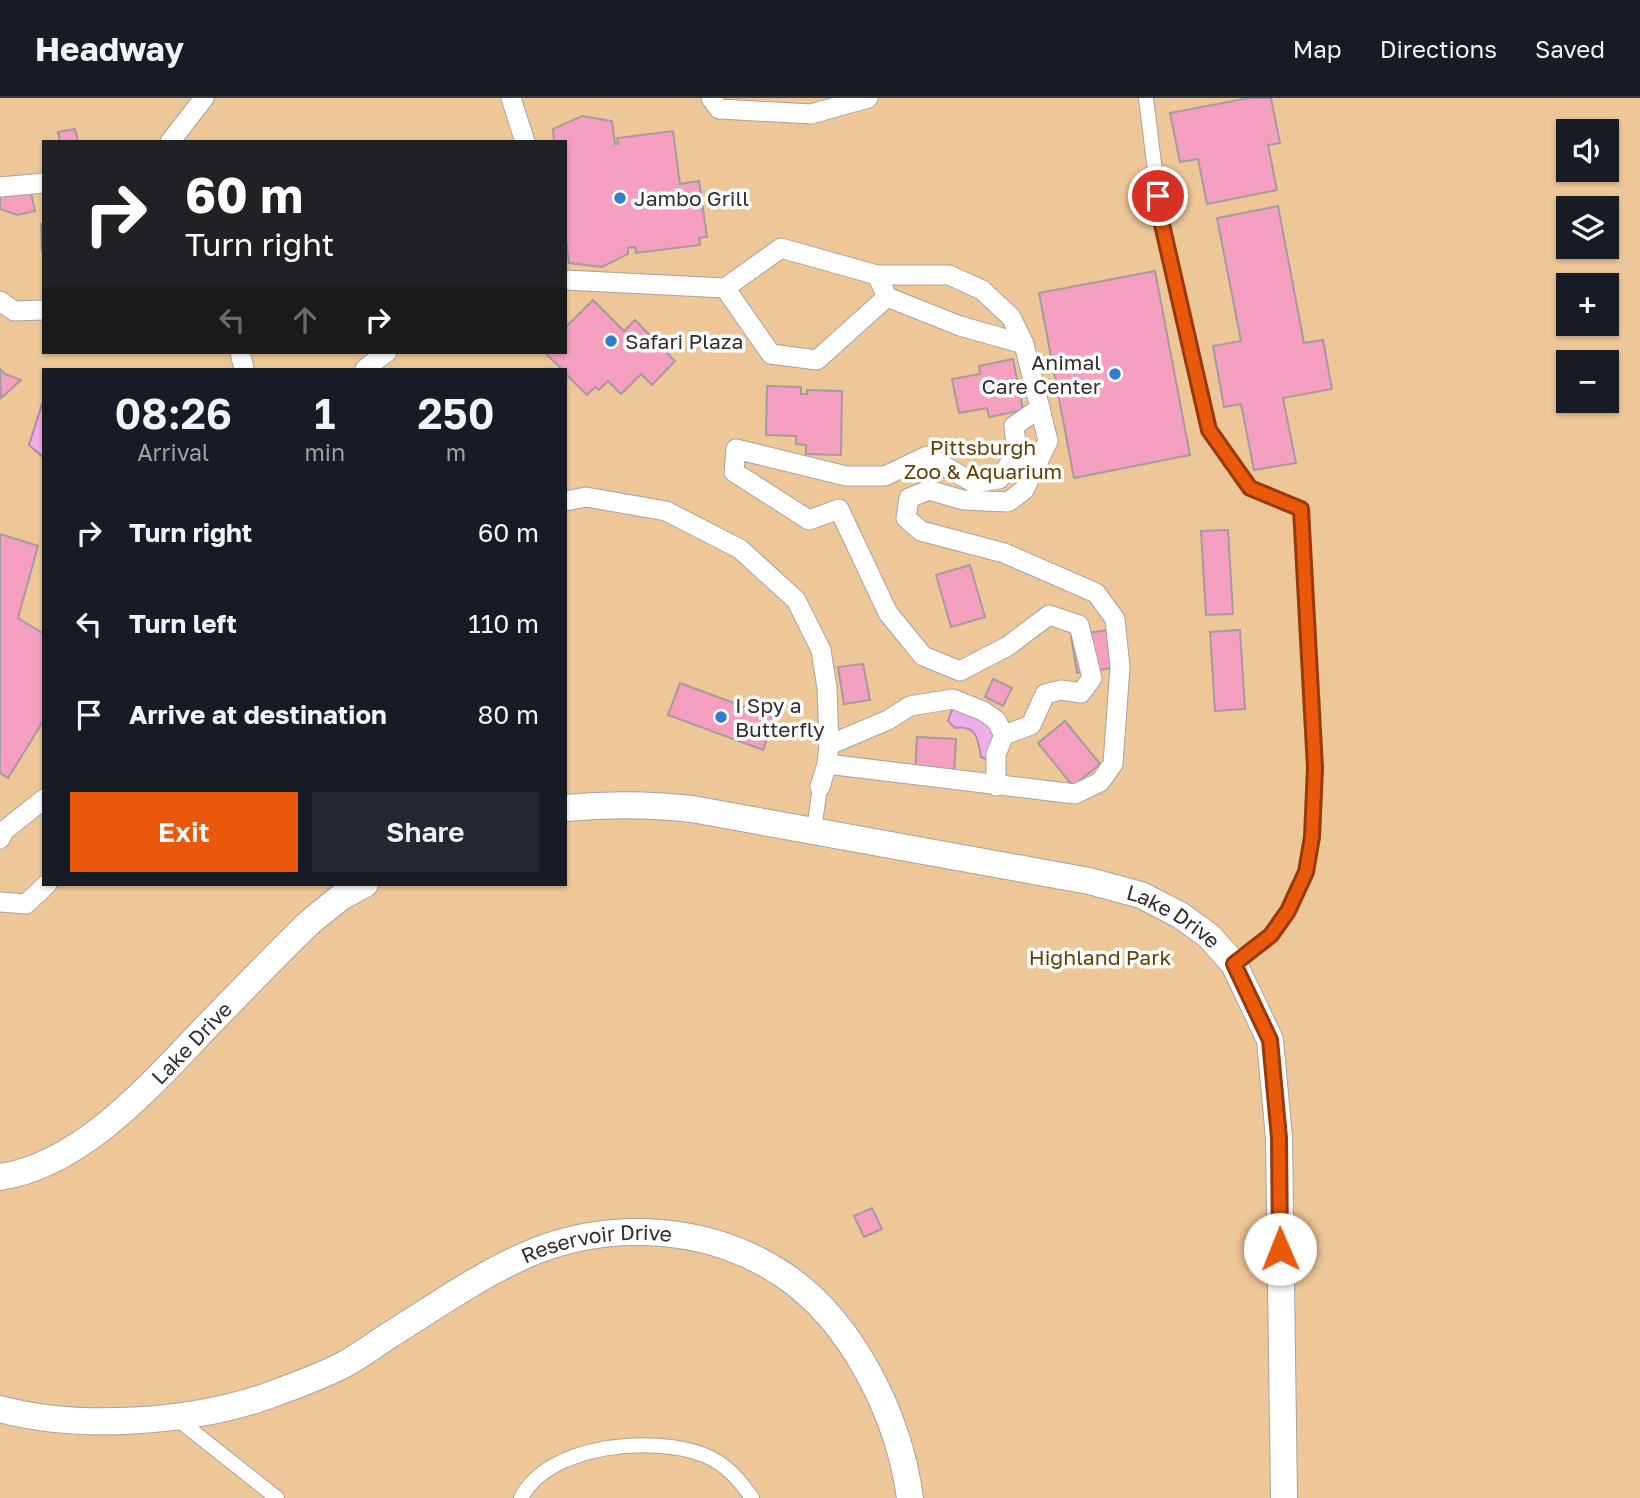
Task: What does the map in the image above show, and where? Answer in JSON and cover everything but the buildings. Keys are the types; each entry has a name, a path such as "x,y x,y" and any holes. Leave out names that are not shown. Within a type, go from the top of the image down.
{"street":[{"path":"172,140 204,98"},
{"path":"511,98 524,140"},
{"path":"712,98 719,109 811,114 868,98"},
{"path":"0,187 42,183"},
{"path":"567,280 725,288 781,248 877,275 949,275 982,290 1012,317 1024,344 1048,441 1024,490 1009,502 964,500 929,490 909,498 906,518 921,530 1004,553 1096,593 1115,619 1120,667 1113,764 1100,782 1075,794 996,786 828,755"},
{"path":"877,275 887,297 960,326 1024,344"},
{"path":"725,288 771,354 817,360 887,297"},
{"path":"0,301 14,311 42,310"},
{"path":"366,368 384,354"},
{"path":"996,786 996,754 1004,736 1031,725 1045,694 1061,690 1081,693 1092,678 1079,625 1049,615 1008,646 960,671 923,656 888,613 839,509 809,520 734,472 736,449 845,476 885,475 927,456 974,482 999,479 1017,453 1014,426 1040,408"},
{"path":"1017,453 1035,467"},
{"path":"567,501 586,497 666,511 740,549 796,600 821,650 827,688 828,755 820,787"},
{"path":"828,755 910,706 953,699 983,711 996,720 1004,736"},
{"path":"0,839 5,830 42,801"},
{"name":"Lake Drive","path":"567,808 649,804 692,809 1089,881 1141,895 1180,915 1199,929 1234,964 1270,1040 1279,1138 1284,1498"},
{"path":"0,902 26,904 45,886"},
{"name":"Lake Drive","path":"0,1177 45,1163 90,1137 124,1110 310,922 341,897 361,886"},
{"name":"Reservoir Drive","path":"0,1409 22,1414 98,1421 176,1418 265,1397 343,1365 478,1279 538,1250 580,1238 662,1232 700,1238 745,1255 782,1274 814,1300 843,1334 865,1367 882,1400 898,1443 910,1498"}],"lane":[{"path":"1146,98 1161,220 1209,430 1250,488 1301,509 1315,768 1312,837 1306,872 1288,911 1271,935 1234,964"},
{"path":"814,830 820,787"},
{"path":"176,1418 277,1498"},
{"path":"521,1498 542,1474 572,1457 637,1446 671,1446 704,1455 723,1466 739,1479 752,1498"}],"green space":[{"name":"Highland Park","path":"0,98 1640,98 1640,1498 0,1498"}],"shaded area":[{"path":"42,404 42,456 29,445"},
{"path":"953,707 988,723 996,738 988,760 981,757 977,739 972,731 955,728 948,721"}],"place":[{"name":"Jambo Grill","path":"620,198"},
{"name":"Safari Plaza","path":"611,341"},
{"name":"Animal Care Center","path":"1115,374"},
{"name":"I Spy a Butterfly","path":"721,717"}],"route":[{"path":"1158,196 1161,220 1209,430 1250,488 1301,509 1315,768 1312,837 1306,872 1288,911 1271,935 1234,964 1270,1040 1279,1138 1280,1249"}],"park label":[{"name":"Pittsburgh Zoo & Aquarium","path":"983,459"}]}
